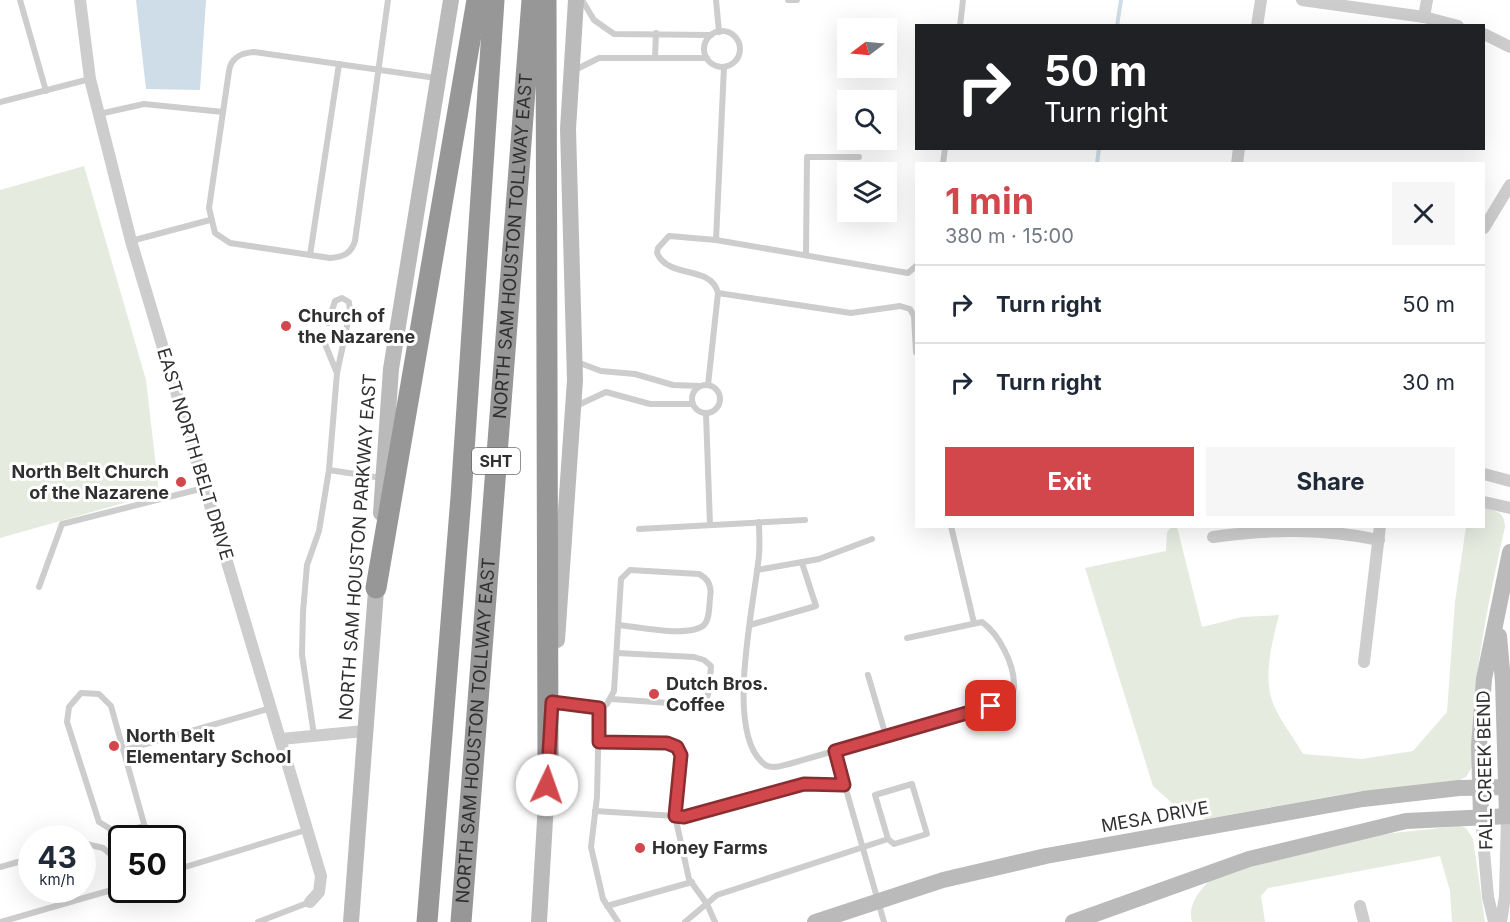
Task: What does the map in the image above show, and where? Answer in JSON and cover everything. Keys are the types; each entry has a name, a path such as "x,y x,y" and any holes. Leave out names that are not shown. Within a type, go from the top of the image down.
{"highway":[{"path":"376,588 389,479 477,0"},
{"name":"NORTH SAM HOUSTON TOLLWAY EAST","path":"427,922 461,497 494,0"},
{"name":"NORTH SAM HOUSTON TOLLWAY EAST","path":"461,922 532,0"},
{"path":"546,0 548,762"}],"main road":[{"name":"NORTH SAM HOUSTON PARKWAY EAST","path":"389,479 391,369 451,0"},
{"path":"538,922 575,361 568,129 576,0"},
{"name":"FALL CREEK BEND","path":"1481,816 1479,746 1484,679 1510,552"},
{"name":"NORTH SAM HOUSTON PARKWAY EAST","path":"351,922 376,588"},
{"name":"FALL CREEK BEND","path":"1497,617 1503,682 1508,816"},
{"name":"MESA DRIVE","path":"815,922 943,880 1046,856 1363,799 1480,787 1508,787"},
{"path":"1073,922 1249,859 1406,820 1508,816"}],"street":[{"name":"EAST NORTH BELT DRIVE","path":"80,0 90,79 131,241 321,876 319,892 310,902"},
{"path":"1257,24 1261,0"},
{"path":"1302,0 1424,17 1450,24"},
{"path":"1424,17 1427,0"},
{"path":"1485,34 1510,47"},
{"path":"1485,226 1510,185"},
{"path":"1485,474 1510,481"},
{"path":"1485,502 1510,508"},
{"path":"1364,662 1380,528"},
{"path":"1213,537 1280,529 1346,533 1379,540"},
{"path":"281,739 364,731"},
{"name":"FALL CREEK BEND","path":"1481,816 1488,897 1494,922"},
{"name":"FALL CREEK BEND","path":"1501,922 1506,896 1508,816"},
{"path":"1360,906 1364,922"}],"lane":[{"path":"20,0 46,91"},
{"path":"388,0 380,70 354,246 346,255 340,257 310,255 224,242 215,233 210,220 209,208 230,66 233,59 242,54 254,52 380,70 439,78"},
{"path":"582,0 594,20 614,34 711,35 719,32 732,35 739,45 735,61 724,67 714,65 707,58 705,44 711,35"},
{"path":"716,0 719,32"},
{"path":"788,0 797,0"},
{"path":"960,24 963,0"},
{"path":"655,58 656,33"},
{"path":"572,71 599,58 707,58"},
{"path":"310,255 339,64"},
{"path":"716,240 724,67"},
{"path":"0,102 90,79"},
{"path":"99,114 144,104 223,112"},
{"path":"806,254 807,157 859,157"},
{"path":"131,241 210,220"},
{"path":"708,385 718,292 711,279 669,267 657,253 658,248 669,236 716,240 908,273 915,267"},
{"path":"718,292 851,314 900,306 910,309 914,316 915,334"},
{"path":"314,735 302,655 303,612 307,565 319,531 329,470 337,373 350,312 349,302 342,298 335,301 328,323"},
{"path":"325,344 337,373"},
{"path":"575,361 601,371 635,374 674,385 708,385 718,392 720,400 715,411 706,414 698,411 693,404 692,396 699,386"},
{"path":"573,407 606,392 650,404 693,404"},
{"path":"706,414 710,525"},
{"path":"329,470 389,479"},
{"path":"39,587 62,524 204,488"},
{"path":"639,529 805,520"},
{"path":"759,522 757,570 743,699 744,722 751,744 763,763 773,767 1009,701 1014,687 1005,654 989,626 982,622 974,623 907,638"},
{"path":"951,528 974,623"},
{"path":"757,570 802,563 872,538"},
{"path":"750,625 816,606 802,563"},
{"path":"611,699 617,653 621,579 630,570 699,574 709,584 711,593 708,618 697,629 685,631 619,625"},
{"path":"552,702 599,708 611,699 699,705 706,701 710,691 711,666 704,660 617,653"},
{"path":"868,675 886,736"},
{"path":"108,828 99,822 67,722 69,707 81,693 99,694 111,706 125,750 144,825"},
{"path":"125,750 272,708"},
{"path":"599,708 599,742 591,847 593,866 603,899 618,922"},
{"path":"599,742 667,743 677,747 681,755 675,816 681,850 692,882 707,904 715,922"},
{"path":"835,751 884,922"},
{"path":"595,811 684,817 804,784 844,785"},
{"path":"912,784 927,834 894,844 888,839 875,795 912,784"},
{"path":"186,867 306,830"},
{"path":"685,922 717,895 888,839"},
{"path":"0,867 18,862"},
{"path":"607,906 692,882"},
{"path":"2,922 108,891"},
{"path":"258,922 273,919 310,902"}],"shaded area":[{"path":"136,0 206,0 200,90 146,89"},
{"path":"84,166 146,380 159,493 0,538 0,190"},
{"path":"1485,508 1496,511 1502,515 1505,527 1481,646 1474,706 1472,767 1466,777 1455,782 1356,792 1206,819 1180,810 1153,786 1085,568 1166,551 1167,532 1170,528 1177,528 1202,627 1242,617 1279,615 1269,660 1270,695 1277,712 1303,754 1362,759 1413,751 1447,712 1455,602 1466,528 1485,528"},
{"path":"1459,826 1466,828 1473,839 1485,922 1452,922 1450,891 1440,856 1268,888 1261,896 1265,922 1192,922 1194,902 1200,891 1214,876 1366,836"}],"waterway":[{"path":"1117,24 1121,0"},
{"path":"1097,162 1099,150"}],"place":[{"name":"Church of the Nazarene","path":"286,326"},
{"name":"North Belt Church of the Nazarene","path":"181,482"},
{"name":"Dutch Bros. Coffee","path":"654,694"},
{"name":"North Belt Elementary School","path":"114,746"},
{"name":"Honey Farms","path":"640,848"}],"route":[{"path":"547,785 552,702 599,708 599,742 667,743 677,747 681,755 678,809 675,816 684,817 804,784 844,785 835,751 991,706"}]}
